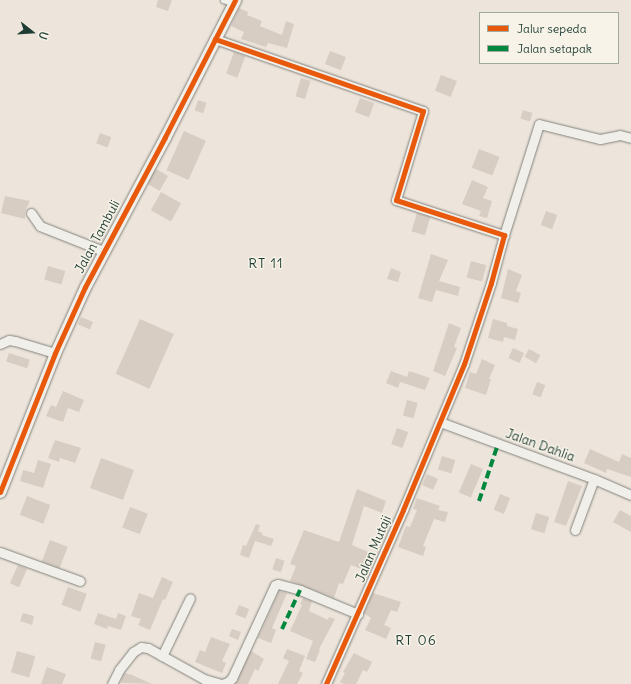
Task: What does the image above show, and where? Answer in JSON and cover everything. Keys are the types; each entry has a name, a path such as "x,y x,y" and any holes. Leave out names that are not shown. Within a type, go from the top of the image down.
{"street":[{"name":"Jalan Tambuli","path":"0,492 55,353 102,251 165,137 215,39 230,1"},
{"path":"215,39 423,111 396,200 504,235"},
{"name":"Jalan Mutaji","path":"326,684 358,614 440,422 475,333 539,124 600,139 611,135 631,138"},
{"path":"31,213 40,226 102,251"},
{"path":"0,344 9,340 55,353"},
{"name":"Jalan Dahlia","path":"440,422 594,479 631,495"},
{"path":"574,530 594,479"},
{"path":"0,552 80,581"},
{"path":"112,684 119,670 138,649 148,648 204,679 222,684 228,682 232,678 260,621 275,585 278,584 300,590 358,614"},
{"path":"162,656 190,598"}],"building":[{"path":"158,0 172,0 168,11 156,7"},
{"path":"239,8 248,12 247,15 262,21 260,26 282,35 286,21 294,24 287,48 268,43 266,47 241,39 244,32 231,26"},
{"path":"330,51 346,57 341,70 325,64"},
{"path":"234,52 245,56 237,78 226,74"},
{"path":"441,75 457,81 451,97 435,91"},
{"path":"301,78 311,81 305,99 295,96"},
{"path":"360,98 374,103 369,117 355,112"},
{"path":"198,100 207,103 203,113 195,110"},
{"path":"523,110 533,113 530,122 520,119"},
{"path":"184,131 206,141 188,180 167,170"},
{"path":"100,133 111,137 108,147 96,143"},
{"path":"479,149 500,157 492,176 472,168"},
{"path":"156,169 168,176 160,191 148,184"},
{"path":"472,180 488,187 483,198 492,201 487,218 479,216 481,211 462,204"},
{"path":"161,192 181,203 171,222 151,210"},
{"path":"5,196 30,201 25,211 25,219 1,213"},
{"path":"546,211 557,215 552,229 541,225"},
{"path":"417,213 430,217 425,235 411,231"},
{"path":"431,254 448,260 439,281 460,287 458,296 436,290 432,302 418,298"},
{"path":"471,261 486,265 482,282 467,277"},
{"path":"48,266 65,271 61,284 44,279"},
{"path":"391,268 401,272 398,282 387,279"},
{"path":"508,269 522,275 516,291 521,293 518,303 501,298"},
{"path":"81,317 93,322 90,329 78,324"},
{"path":"140,319 174,334 149,389 116,374"},
{"path":"493,319 507,323 507,326 518,329 515,340 504,337 503,342 488,338"},
{"path":"449,323 461,328 454,347 457,348 445,376 433,371"},
{"path":"513,348 524,353 519,363 509,358"},
{"path":"529,349 540,355 536,363 525,357"},
{"path":"9,353 30,360 27,368 6,362"},
{"path":"482,359 495,365 489,379 491,379 486,395 465,388 470,372 476,374"},
{"path":"391,371 407,377 409,371 430,378 425,390 400,382 398,388 386,383"},
{"path":"537,382 545,385 541,397 532,394"},
{"path":"63,391 84,400 79,412 68,408 63,422 46,416 51,405 56,407"},
{"path":"407,400 418,403 413,418 403,415"},
{"path":"397,428 408,432 402,448 391,444"},
{"path":"55,440 81,448 75,463 60,458 59,462 48,458"},
{"path":"590,449 619,462 622,454 631,458 631,477 607,469 606,473 584,463"},
{"path":"442,456 455,460 451,473 438,469"},
{"path":"101,458 134,470 123,500 90,488"},
{"path":"38,460 51,464 43,488 20,481 23,470 34,473"},
{"path":"471,464 483,469 471,498 459,493"},
{"path":"427,474 438,479 433,490 422,485"},
{"path":"568,481 582,486 566,526 554,522"},
{"path":"357,489 386,501 382,513 364,506 352,545 375,555 369,572 351,565 343,584 339,583 334,598 290,581 296,566 290,564 304,530 339,542"},
{"path":"500,494 510,498 504,514 494,510"},
{"path":"27,496 50,505 43,524 20,515"},
{"path":"417,498 440,506 438,510 448,512 445,522 434,519 423,546 426,547 423,556 398,547 406,526 410,527 417,510 413,509"},
{"path":"130,507 148,514 140,534 122,528"},
{"path":"620,510 631,516 631,532 613,522"},
{"path":"536,513 549,517 544,533 531,529"},
{"path":"256,524 260,525 258,531 262,533 262,535 274,539 271,546 255,541 249,558 240,555 243,545 246,546"},
{"path":"50,540 68,547 59,568 42,561"},
{"path":"276,558 285,561 281,572 272,569"},
{"path":"18,565 27,569 19,587 10,583"},
{"path":"162,577 173,582 165,600 163,599 150,630 138,625 141,619 131,616 139,593 153,598"},
{"path":"68,587 87,594 80,612 62,605"},
{"path":"279,591 287,593 272,628 276,630 271,643 258,638"},
{"path":"373,593 401,602 397,612 391,610 384,625 391,628 386,639 365,630 371,618 364,613"},
{"path":"303,598 312,601 309,611 328,620 329,617 335,619 319,649 320,650 315,662 306,659 313,641 290,631 302,605 300,604"},
{"path":"239,605 249,609 245,618 235,614"},
{"path":"23,613 34,616 32,625 20,621"},
{"path":"98,613 116,619 118,613 126,616 121,630 108,626 107,629 94,624"},
{"path":"232,629 241,632 238,640 229,636"},
{"path":"211,637 230,644 222,661 226,663 222,673 195,662 200,650 205,652"},
{"path":"95,642 106,645 101,661 91,658"},
{"path":"287,649 305,656 299,671 303,673 297,684 278,684 289,661 283,658"},
{"path":"17,651 35,656 29,677 11,672"},
{"path":"251,651 264,659 258,671 255,669 248,684 235,684"},
{"path":"354,653 372,662 367,672 363,670 356,684 344,684 340,682 345,673 343,672"},
{"path":"47,667 66,674 62,684 41,684"},
{"path":"124,673 132,675 152,684 121,683"}],"marked path":[{"path":"479,501 498,444"},
{"path":"282,629 300,590"}],"cycle path":[{"path":"0,492 55,353 85,287 165,137 235,0"},
{"path":"215,39 423,111 396,200 504,235 491,283 464,364 403,510 326,684"}],"district":[{"name":"RT 11","path":"266,263"},
{"name":"RT 06","path":"416,640"}]}
